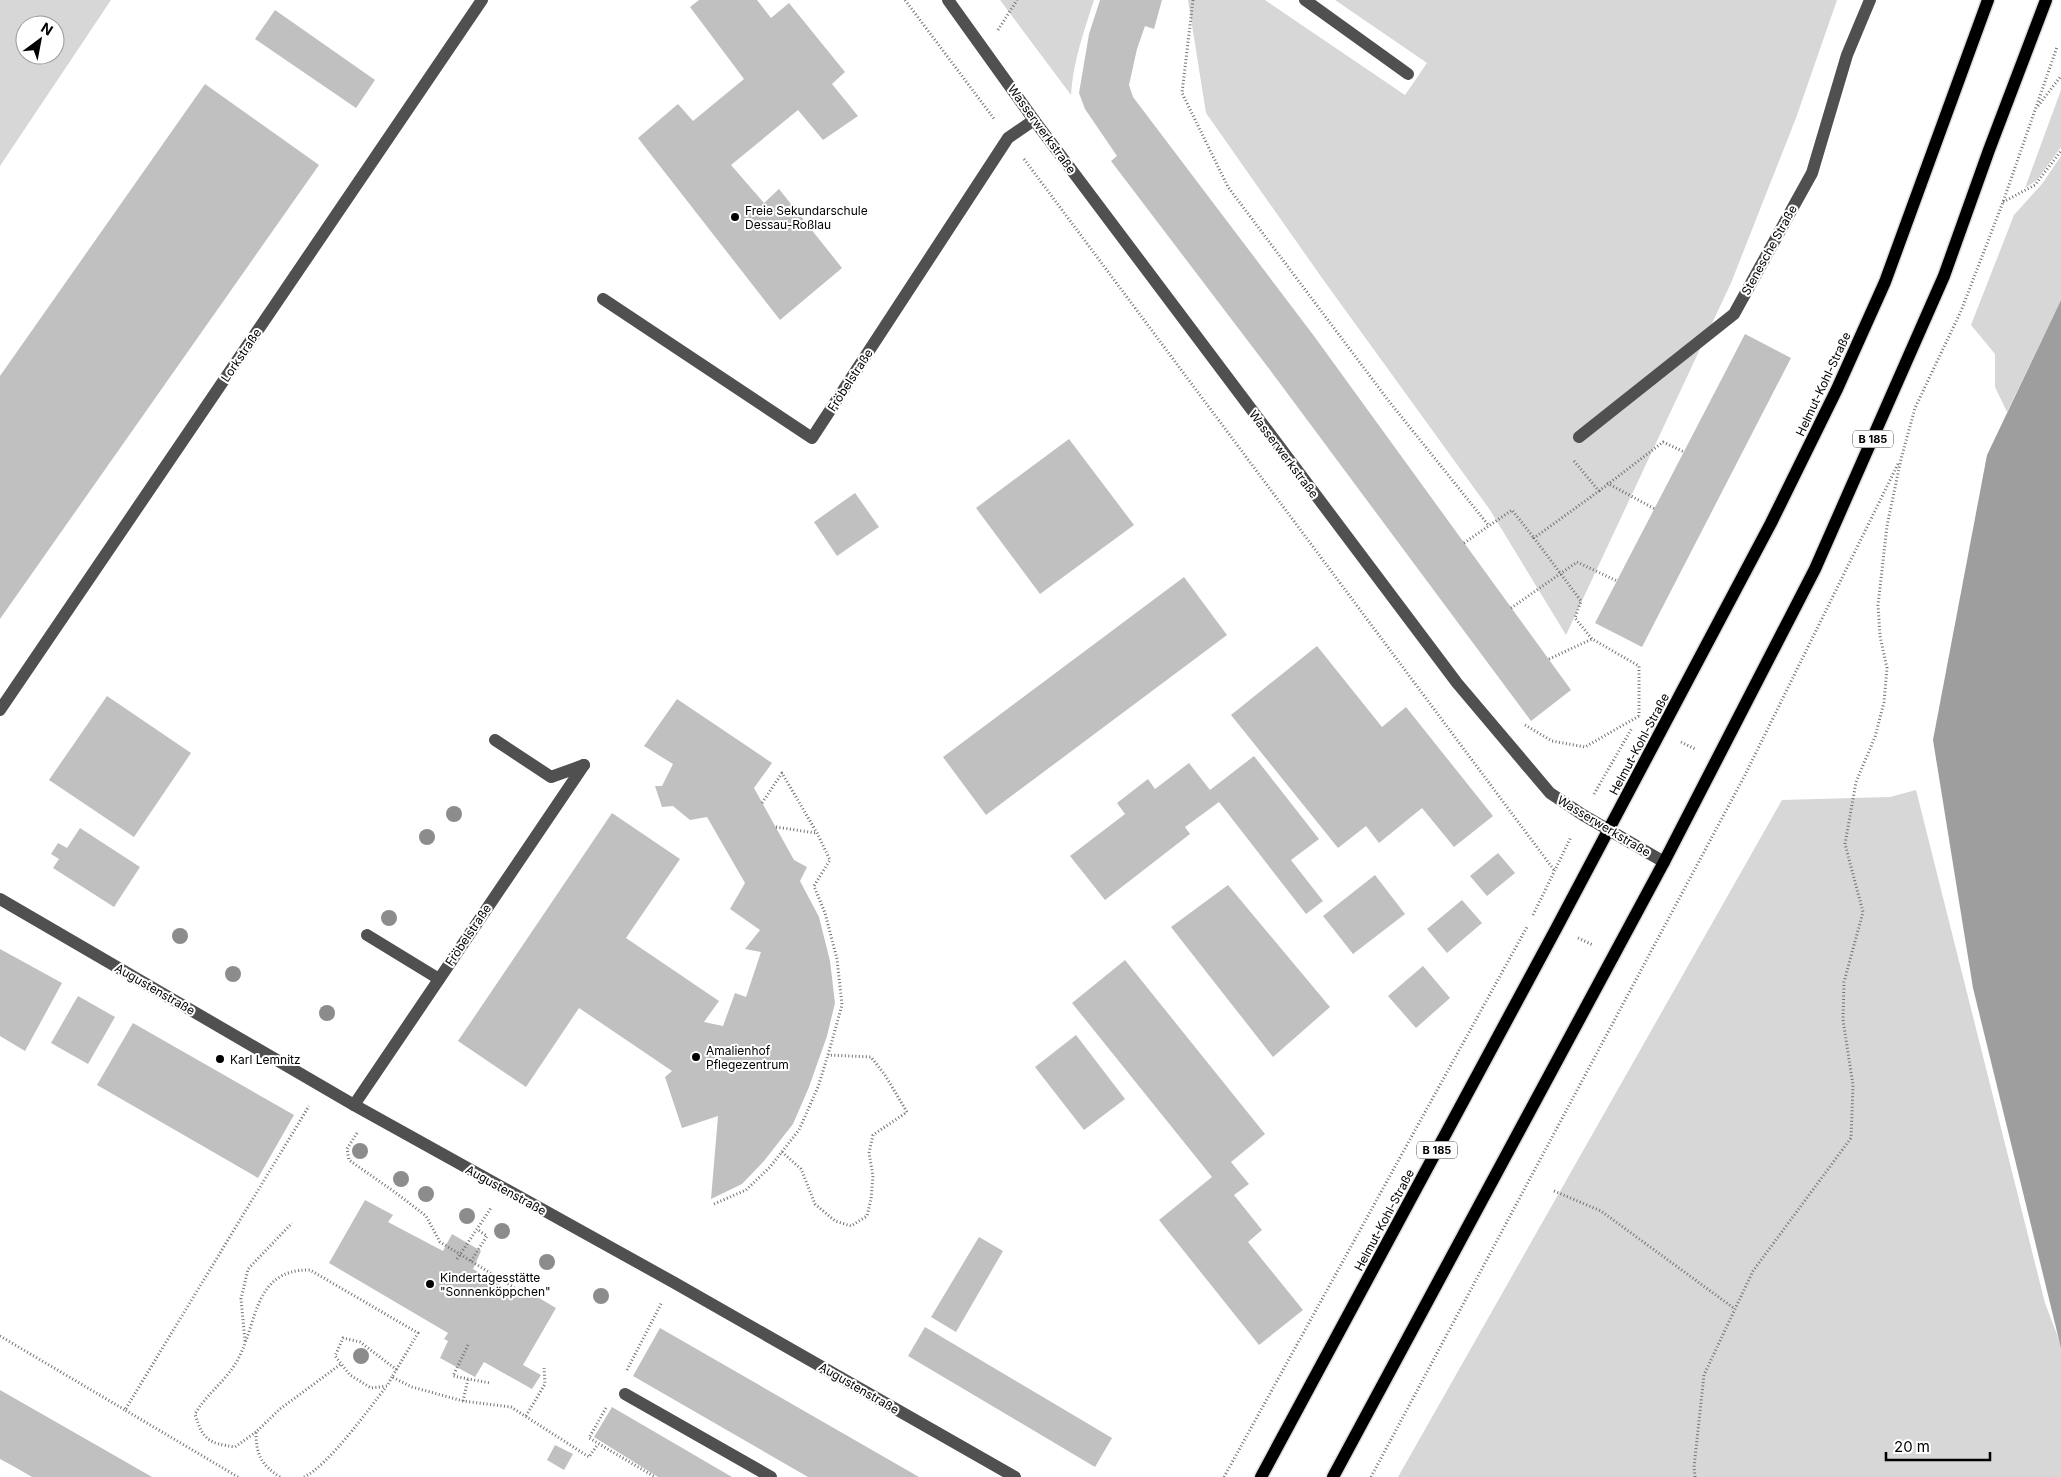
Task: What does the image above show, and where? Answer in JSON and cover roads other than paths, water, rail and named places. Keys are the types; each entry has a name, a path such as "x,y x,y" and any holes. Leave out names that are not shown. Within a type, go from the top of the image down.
{"main road":[{"name":"Helmut-Kohl-Straße","path":"1261,1477 1662,731 1771,524 1837,389 1885,282 1988,0"},
{"name":"B 185","path":"1333,1477 1664,862 1815,569 1890,403 1944,276 2046,0"}],"street":[{"name":"Lorkstraße","path":"0,710 482,0"},
{"name":"Wasserwerkstraße","path":"948,0 1034,120 1451,675 1550,793 1583,815 1664,862"},
{"path":"1305,0 1408,74"},
{"name":"Stenesche Straße","path":"1579,437 1734,314 1812,173 1847,56 1870,0"},
{"name":"Fröbelstraße","path":"603,299 812,438 1008,138 1034,120"},
{"name":"Fröbelstraße","path":"354,1105 584,765 551,777 495,740"},
{"name":"Augustenstraße","path":"0,899 369,1114 673,1282 1015,1477"},
{"path":"367,935 438,979"},
{"path":"625,1394 771,1477"}],"place":[{"name":"Freie Sekundarschule Dessau-Roßlau","path":"735,217"},
{"name":"Amalienhof Pflegezentrum","path":"696,1057"},
{"name":"Karl Lemnitz","path":"220,1059"},
{"name":"Kindertagesstätte \"Sonnenköppchen\"","path":"430,1284"}]}
